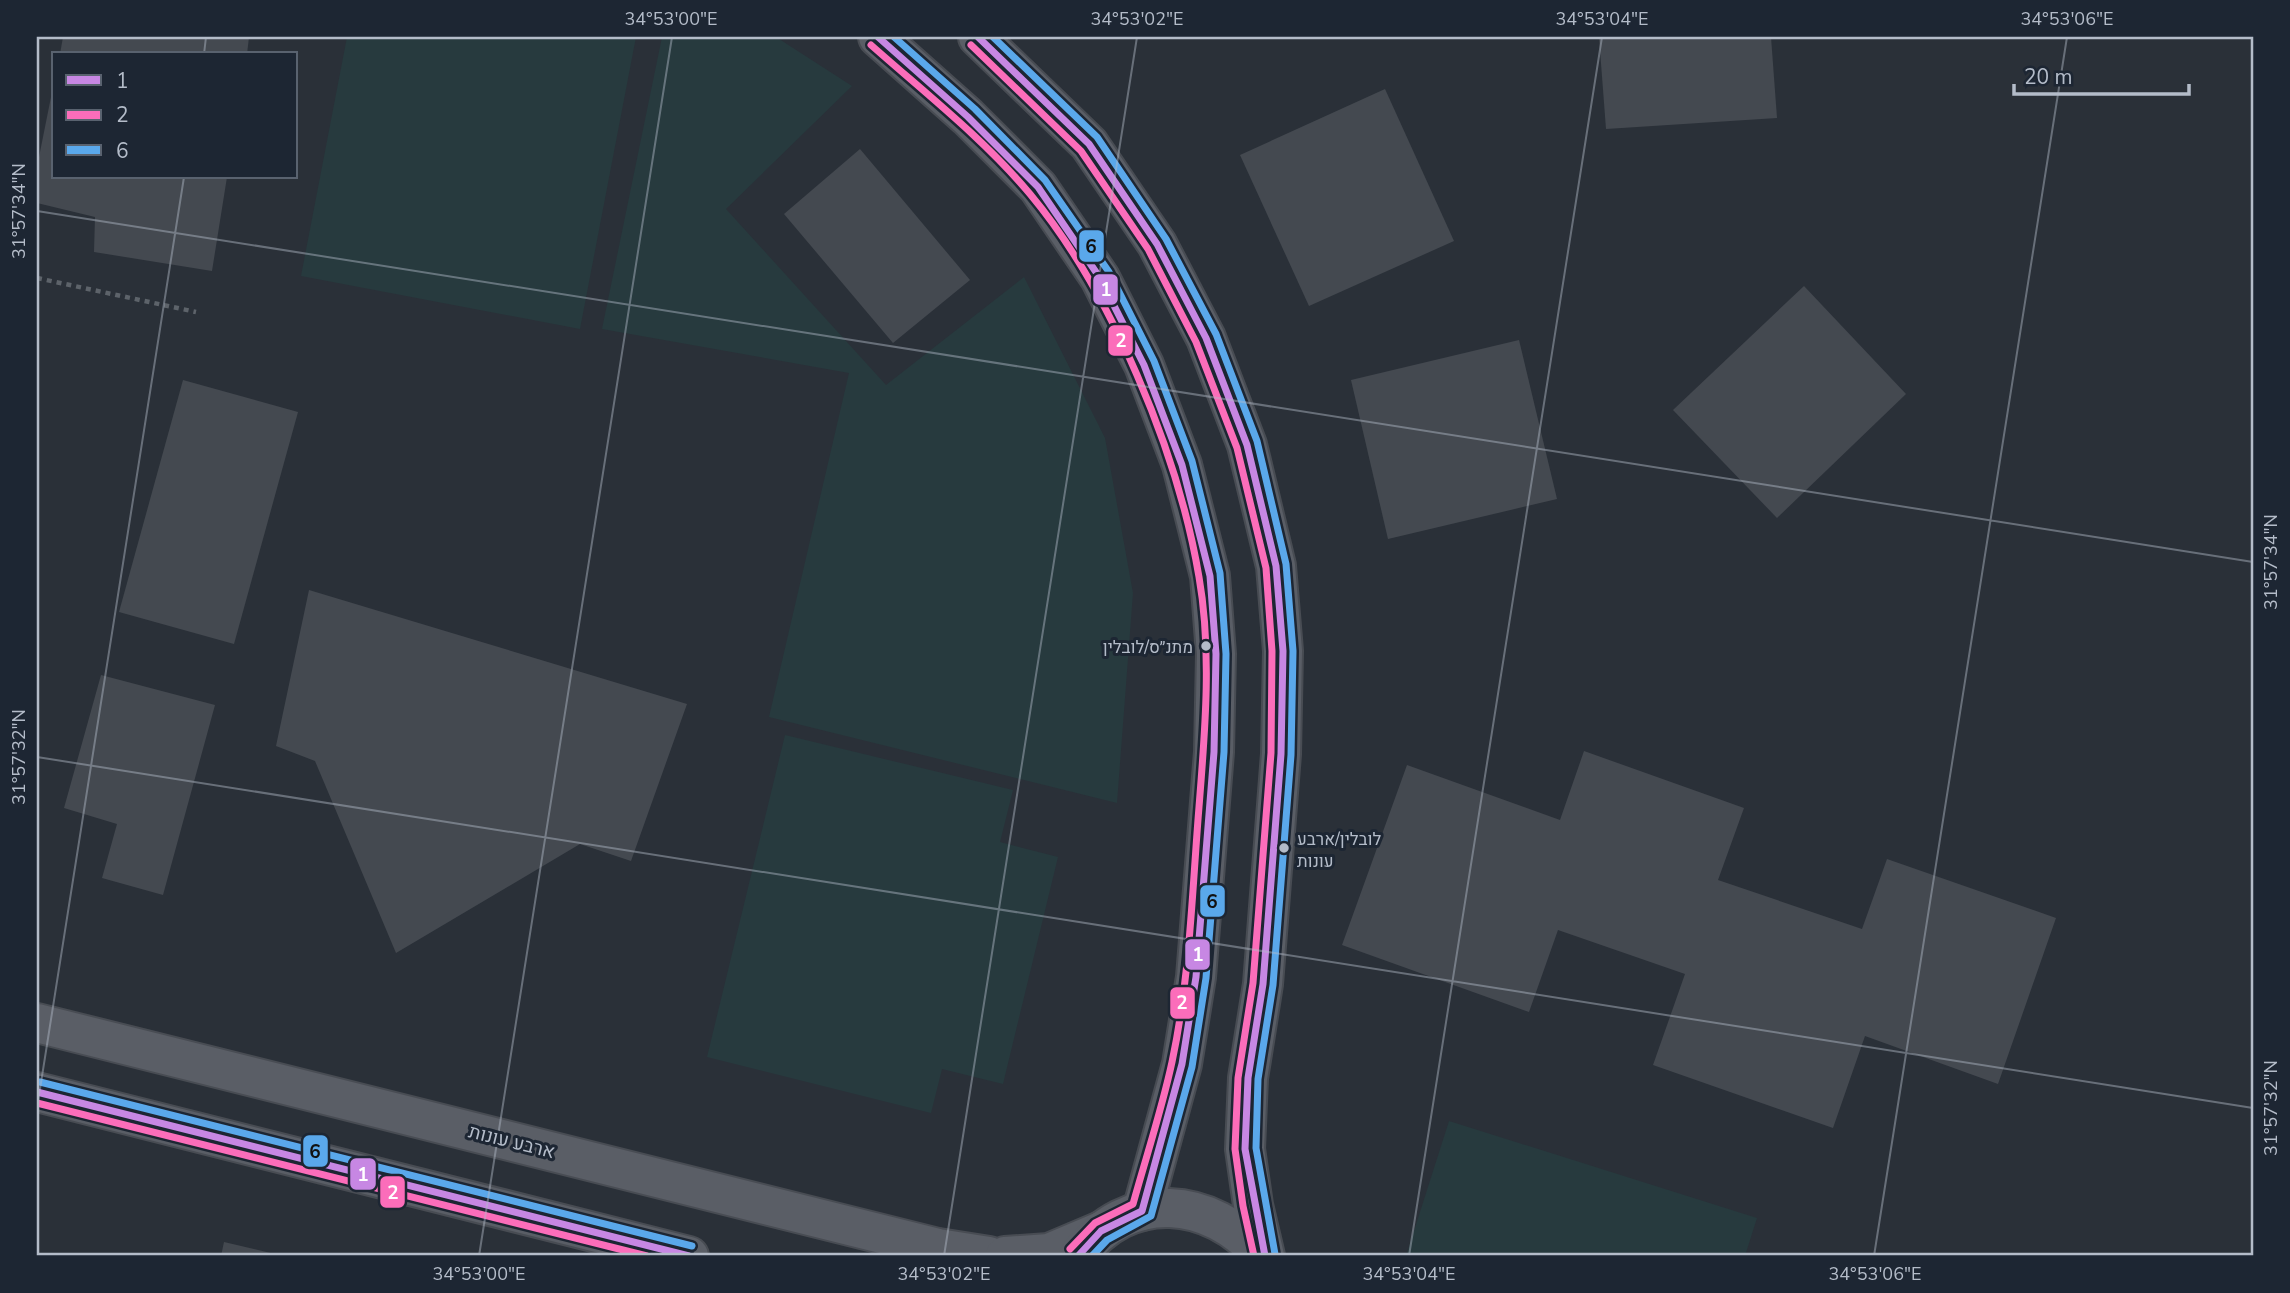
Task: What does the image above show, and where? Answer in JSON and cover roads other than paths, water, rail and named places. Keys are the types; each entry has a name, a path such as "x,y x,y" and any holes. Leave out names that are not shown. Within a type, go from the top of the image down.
{"street":[{"path":"878,37 968,117 1038,187 1100,278 1144,365 1182,465 1210,576 1216,654 1214,752 1196,977 1182,1064 1142,1211"},
{"path":"978,37 1089,144 1157,244 1206,338 1247,445 1276,566 1283,652 1280,754 1262,984 1248,1078 1245,1149 1264,1256"},
{"name":"ארבע עונות","path":"37,1023 938,1248 989,1256"},
{"path":"37,1092 689,1256"},
{"path":"1005,1256 1049,1253 1089,1244 1142,1211 1178,1208 1212,1216 1243,1234 1264,1256"}],"place":[{"name":"מתנ״ס/לובלין","path":"1206,646"},
{"name":"לובלין/ארבע עונות","path":"1284,848"}]}
